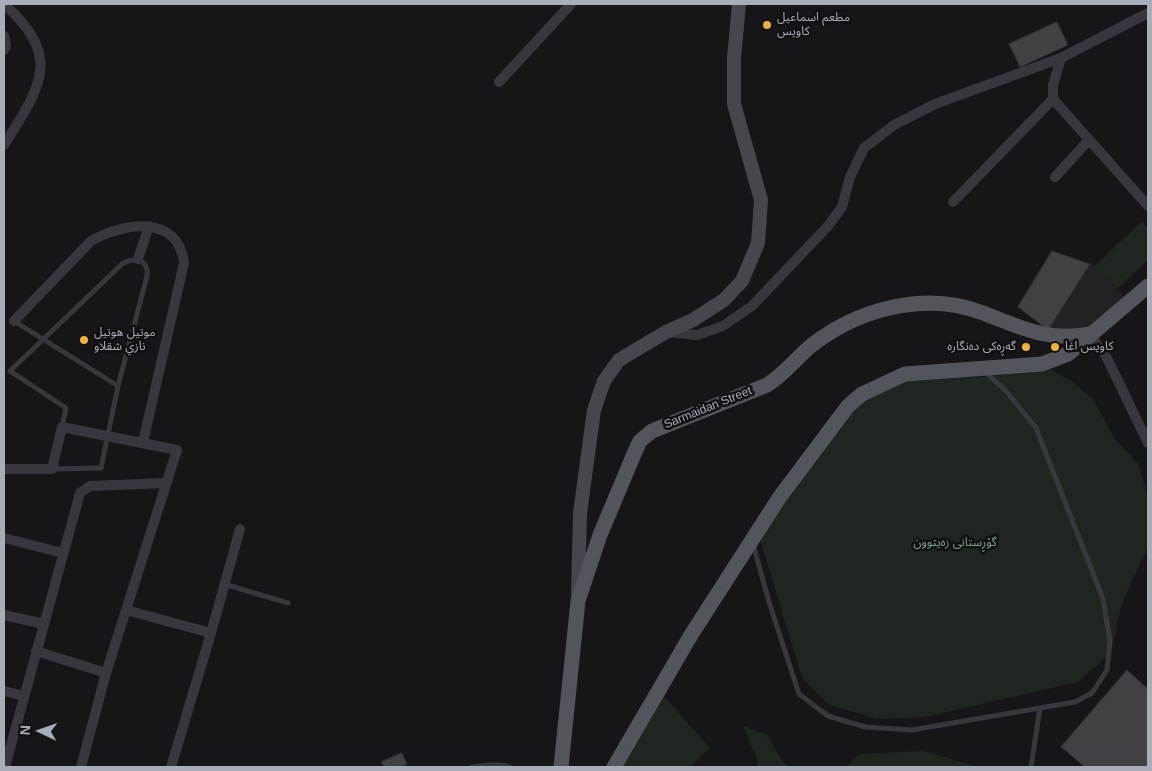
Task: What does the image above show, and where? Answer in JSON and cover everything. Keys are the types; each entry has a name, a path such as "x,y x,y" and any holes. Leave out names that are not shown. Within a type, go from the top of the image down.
{"main road":[{"path":"614,767 691,636 779,498 848,406 862,394 905,374 1042,364 1062,356 1148,286"},
{"name":"Sarmaidan Street","path":"561,767 578,601 600,535 640,441 652,431 669,422 767,385 782,376 812,345 860,317 886,308 928,303 951,304 971,308 1039,334 1058,338 1089,334"},
{"path":"1058,338 1049,344 1048,350 1062,356"}],"street":[{"path":"4,4 30,30 39,47 41,64 34,90 4,144"},
{"path":"499,82 571,4"},
{"path":"578,601 580,513 594,410 604,381 619,360 666,332 693,320 724,300 742,281 758,243 761,200 734,104 734,58 740,4"},
{"path":"666,332 697,335 723,326 752,306 828,226 842,207 850,178 864,148 894,124 935,104 1061,58 1148,13"},
{"path":"4,36 6,46 4,50"},
{"path":"1061,58 1053,86 1053,100 1148,206"},
{"path":"953,202 1053,100"},
{"path":"1055,177 1088,141"},
{"path":"14,321 91,241 118,228 134,225 149,226 162,231 173,239 181,250 184,263 143,442"},
{"path":"138,260 149,226"},
{"path":"1089,334 1106,356 1148,443"},
{"path":"4,469 52,469 62,427 177,450 106,673 81,767"},
{"path":"4,767 80,493 90,486 166,483"},
{"path":"580,513 586,526 600,535"},
{"path":"171,767 240,529"},
{"path":"4,538 63,553"},
{"path":"126,610 211,633"},
{"path":"4,615 44,624"},
{"path":"36,652 106,673"},
{"path":"4,691 24,696"}],"lane":[{"path":"52,469 102,468 118,386 147,276 146,267 138,260 132,259 122,264 10,371 66,408 62,427"},
{"path":"14,321 118,386"},
{"path":"752,541 769,602 799,694 828,716 865,727 912,730 1075,702 1092,693 1107,670 1110,641 1103,598 1036,428 1006,391 981,368"},
{"path":"223,583 288,604"},
{"path":"1031,767 1040,708"},
{"path":"472,767 503,765 510,767"}],"shaded area":[{"path":"1052,251 1095,266 1126,299 1089,330 1053,334 1018,307"}],"green space":[{"path":"1142,221 1148,228 1148,260 1117,289 1095,266"},
{"name":"گۆڕستانی زەیتوون","path":"1044,366 1073,382 1093,399 1115,439 1139,465 1148,498 1148,546 1121,606 1111,653 1078,682 925,717 876,719 828,704 802,678 760,539 807,464 864,395 901,380 983,377"},
{"path":"662,694 710,748 692,767 614,767"},
{"path":"743,726 767,735 783,762 789,767 757,767 758,761"},
{"path":"924,751 978,767 846,767 860,754"}],"building":[{"path":"1057,22 1068,45 1020,67 1009,44"},
{"path":"1052,251 1090,264 1048,330 1018,307"},
{"path":"1127,670 1148,689 1148,767 1085,767 1061,747"},
{"path":"402,753 407,764 401,767 384,767 381,762"}],"place":[{"name":"مطعم اسماعیل کاویس","path":"767,25"},
{"name":"موتيل هوتيل نازي شقلاو","path":"84,340"},
{"name":"گەڕەکی دەنگارە","path":"1026,347"},
{"name":"كاويس اغا","path":"1055,347"}]}
